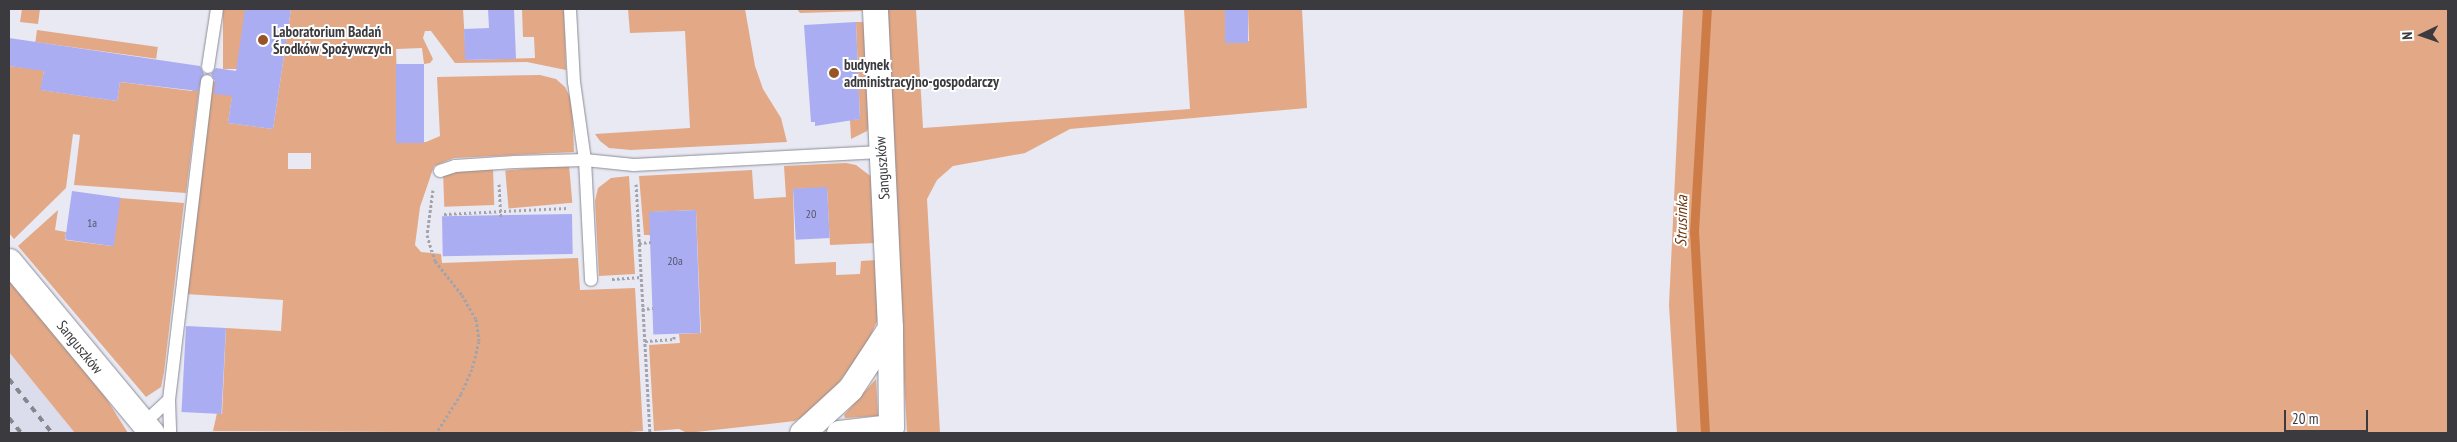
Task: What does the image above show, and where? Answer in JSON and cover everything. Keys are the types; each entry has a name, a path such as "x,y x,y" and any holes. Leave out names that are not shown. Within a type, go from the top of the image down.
{"street":[{"name":"Sanguszków","path":"839,433 891,427 890,328 875,9"},
{"name":"Sanguszków","path":"9,261 148,428"},
{"path":"802,433 850,389 890,328"}],"lane":[{"path":"208,67 217,9"},
{"path":"570,9 574,82 585,160 591,280"},
{"path":"170,433 169,400 207,81"},
{"path":"440,171 455,166 498,163 585,160 634,164 881,152"},
{"path":"148,428 169,400"}],"path":[{"path":"498,163 501,218"},
{"path":"634,164 651,433 679,433"},
{"path":"436,433 461,394 472,369 479,341 476,319 462,295 435,261 427,235 429,204 440,171"},
{"path":"444,214 588,207"},
{"path":"639,243 650,242"},
{"path":"591,280 641,277"},
{"path":"642,309 653,308"},
{"path":"644,341 674,339 674,334"}],"shaded area":[{"path":"22,9 40,9 38,24 20,22"},
{"path":"223,9 245,9 245,69 223,69"},
{"path":"291,9 463,9 466,60 535,58 534,37 523,37 522,9 564,9 566,70 527,62 455,63 431,31 425,31 423,38 433,59 430,63 424,64 422,48 396,49 399,143 426,142 440,136 437,77 540,75 556,79 565,87 572,101 574,152 454,158 434,166 420,207 415,245 421,252 441,254 442,263 578,258 580,290 635,288 643,431 616,433 180,431 213,431 217,413 222,414 226,328 281,331 283,300 185,294 211,81 234,84 228,123 273,129","holes":["288,153 311,153 311,169 288,169"]},
{"path":"628,9 745,9 755,66 763,89 781,118 787,142 631,150 609,148 600,141 595,134 690,128 685,31 630,33"},
{"path":"797,9 864,9 864,11 800,13"},
{"path":"884,9 916,9 923,128 1190,109 1184,9 1225,9 1227,43 1249,41 1248,9 1302,9 1307,108 1070,129 1025,153 953,166 937,180 927,199 940,433 907,433"},
{"path":"1683,9 2448,9 2448,433 1677,433 1669,305"},
{"path":"856,22 864,22 870,125 867,131 851,139 850,120 860,119"},
{"path":"37,30 158,47 156,59 35,42"},
{"path":"9,66 44,70 41,90 117,101 120,82 192,91 200,80 186,193 74,185 80,135 73,134 66,188 14,239 9,233"},
{"path":"846,163 856,165 873,178 876,243 830,245 827,188 793,189 795,264 836,262 836,275 860,274 861,261 877,260 878,319 867,344 832,392 814,410 795,421 687,433 679,429 654,431 649,345 680,343 679,334 701,333 696,210 650,212 650,235 644,235 639,176 752,170 754,199 786,197 784,166"},
{"path":"569,165 572,203 509,208 505,171"},
{"path":"493,169 494,205 444,207 443,171"},
{"path":"629,176 635,274 599,276 595,201 598,188 611,178"},
{"path":"120,198 184,203 164,372 161,387 146,397 18,246 58,210 55,230 66,232 65,240 112,246"},
{"path":"9,280 106,398 128,433 75,433 9,352"},
{"path":"9,352 75,432 75,433 9,433"},
{"path":"876,379 878,416 845,418 844,415"}],"building":[{"name":"Laboratorium Badań Środków Spożywczych","path":"245,9 291,9 273,129 228,123 232,96 214,94 215,81 211,74 216,68 236,71"},
{"path":"488,9 514,9 516,59 465,60 464,29 489,28"},
{"path":"1225,9 1248,9 1248,43 1225,43"},
{"name":"budynek administracyjno-gospodarczy","path":"856,22 860,119 815,126 815,122 811,122 804,25"},
{"path":"9,38 200,66 204,74 198,91 120,82 117,101 40,90 44,71 9,66"},
{"path":"396,64 424,64 424,143 396,143"},
{"path":"827,187 830,238 796,240 793,189"},
{"path":"72,191 121,198 114,246 65,240"},
{"path":"696,210 700,333 653,335 649,212"},
{"path":"572,214 573,254 443,256 442,216"},
{"path":"186,326 226,328 221,414 181,412"}],"waterway":[{"name":"Strusinka","path":"1705,433 1694,232 1707,9"}],"railway":[{"path":"9,379 52,433"},
{"path":"9,418 21,433"}],"place":[{"name":"Laboratorium Badań Środków Spożywczych","path":"263,40"},
{"name":"budynek administracyjno-gospodarczy","path":"834,73"}]}
